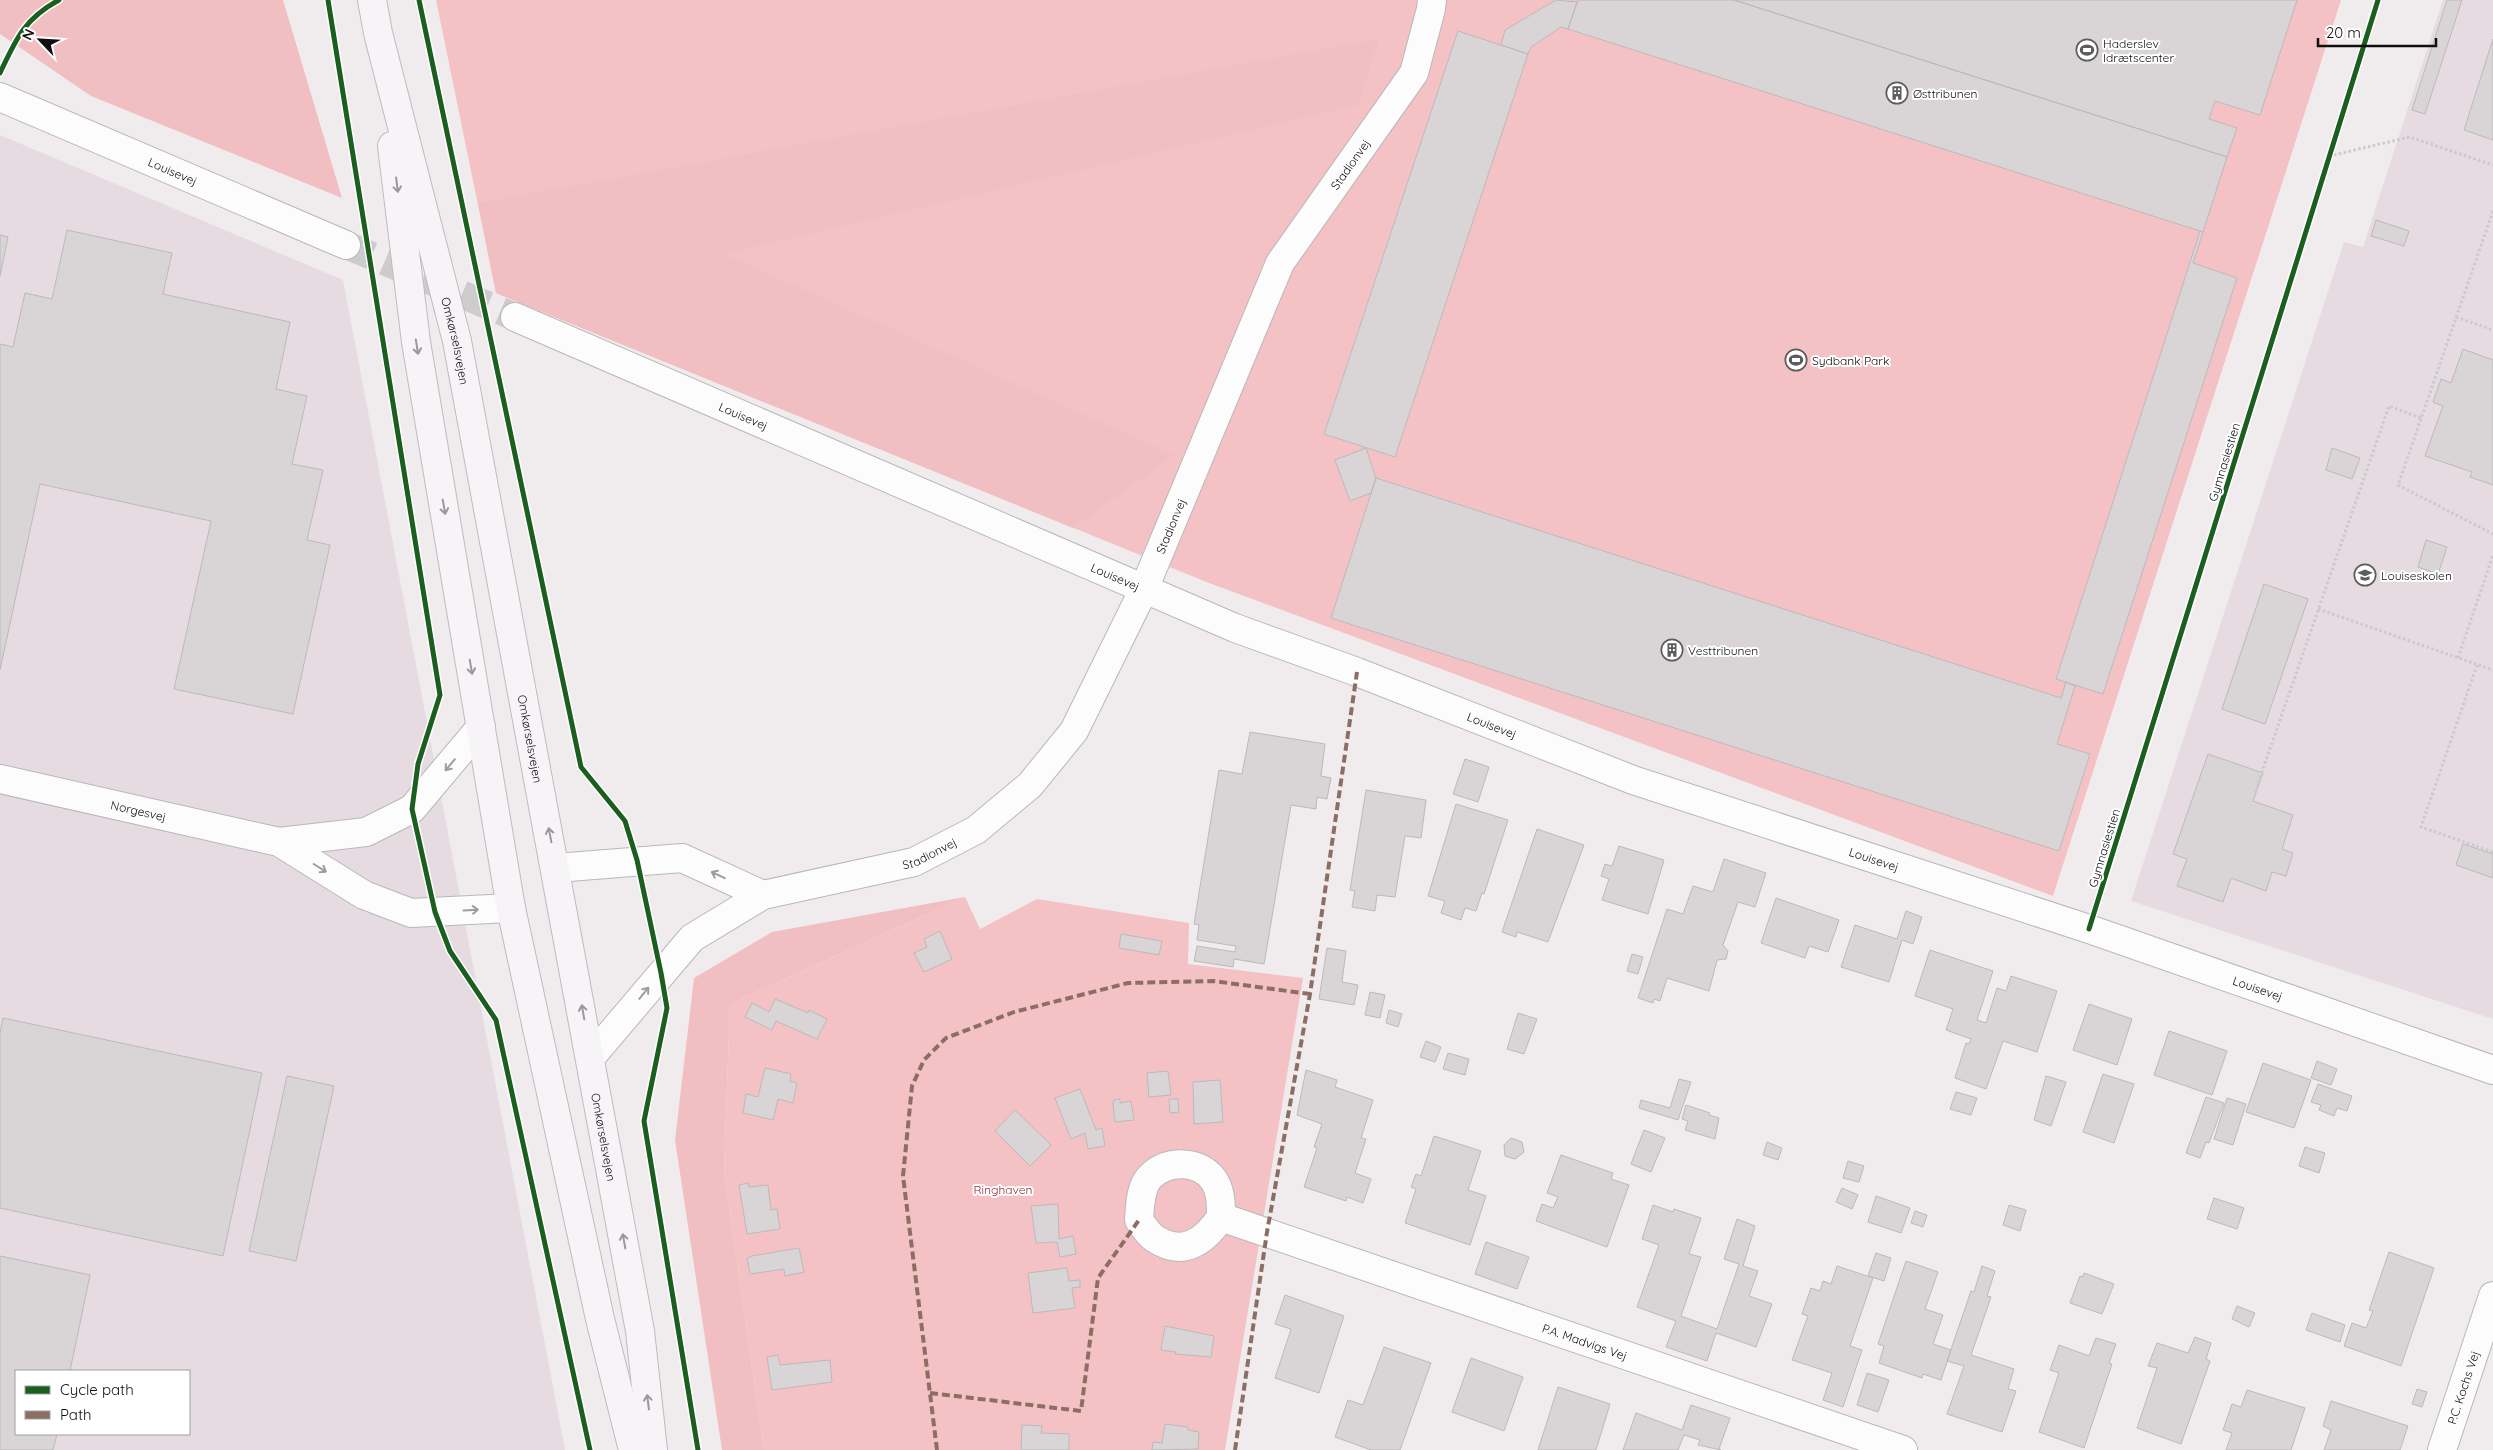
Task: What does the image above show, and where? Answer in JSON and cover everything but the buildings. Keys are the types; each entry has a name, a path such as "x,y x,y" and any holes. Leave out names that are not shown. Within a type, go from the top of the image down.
{"main road":[{"name":"Omkørselsvejen","path":"372,0 378,33 416,342 511,908 600,1318 634,1450"},
{"name":"Omkørselsvejen","path":"378,33 457,341 556,868 640,1331 653,1450"}],"street":[{"name":"Stadionvej","path":"591,1058 692,938 763,895 914,862 976,830 1030,785 1074,731 1144,589 1280,263 1414,73 1432,0"},
{"name":"Louisevej","path":"0,97 346,245"},
{"name":"Louisevej","path":"515,317 1235,628 1357,672 1633,780 2090,929 2493,1070"},
{"name":"Norgesvej","path":"0,780 279,842 366,832 412,810 481,727"},
{"name":"Norgesvej","path":"279,842 364,895 411,913 511,908"},
{"path":"556,868 682,858 763,895"},
{"name":"P.A. Madvigs Vej","path":"1221,1217 1903,1450"},
{"name":"P.C. Kochs Vej","path":"2442,1450 2493,1296"}],"path":[{"path":"2329,156 2410,137 2493,165"},
{"path":"2326,166 2332,147"},
{"path":"2493,211 2398,485 2493,534"},
{"path":"2456,317 2493,330"},
{"path":"2254,792 2389,406 2421,418"},
{"path":"2458,658 2493,556"},
{"path":"2318,609 2493,670"},
{"path":"2478,665 2421,826 2493,852"}],"shaded area":[{"path":"0,0 283,0 342,198 91,96 0,34"},
{"name":"Louiseskolen","path":"2443,0 2493,0 2493,1019 2131,901 2344,242 2363,247"},
{"path":"1379,39 1358,105 724,254 1174,455 1073,528 496,293 478,203"},
{"path":"0,135 343,280 565,1450 0,1450"},
{"path":"965,897 730,1004 724,1170 764,1450 722,1450 675,1140 694,978 772,932"}],"green space":[{"path":"436,0 2341,0 2053,896 1209,583 496,293"},
{"name":"Ringhaven","path":"965,897 980,929 1037,899 1189,923 1188,964 1303,978 1225,1450 764,1450 724,1170 730,1004"}],"tunnel":[{"path":"346,245 515,317"}],"marked path":[{"path":"1235,1450 1267,1232 1310,994 1357,672"},
{"path":"937,1450 903,1176 912,1086 924,1060 946,1038 1014,1012 1128,983 1213,981 1310,994"},
{"path":"930,1393 1081,1411 1098,1278 1139,1220"}],"cycle path":[{"path":"0,73 16,40 29,22 59,0"},
{"path":"328,0 440,695 418,764 412,809 435,912 450,951 496,1020 590,1450"},
{"path":"419,0 581,767 625,821 637,860 661,973 667,1008 644,1121 698,1450"},
{"name":"Gymnasiestien","path":"2089,929 2378,0"}],"place":[{"name":"Haderslev Idrætscenter","path":"2087,50"},
{"name":"Østtribunen","path":"1897,93"},
{"name":"Sydbank Park","path":"1796,360"},
{"name":"Louiseskolen","path":"2365,575"},
{"name":"Vesttribunen","path":"1672,650"}]}
